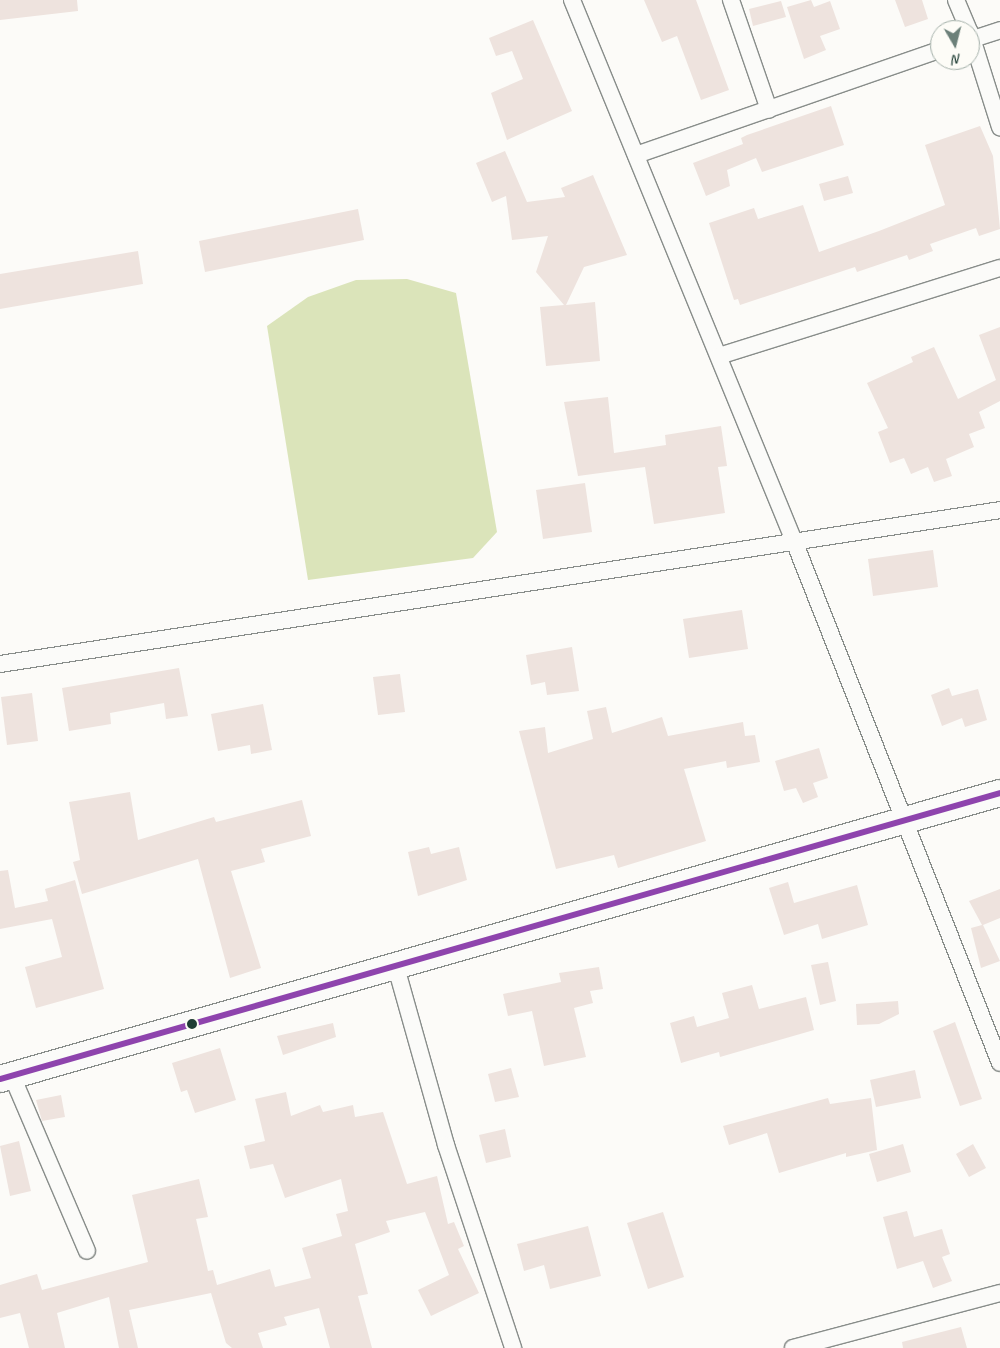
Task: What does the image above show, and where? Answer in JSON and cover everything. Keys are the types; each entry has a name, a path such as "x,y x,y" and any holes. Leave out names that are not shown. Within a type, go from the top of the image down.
{"main road":[{"path":"6,1077 396,967 1000,792"}],"street":[{"path":"572,0 794,541 1000,1063"},
{"path":"731,0 769,110"},
{"path":"956,0 965,20"},
{"path":"980,33 1000,30"},
{"path":"636,155 930,54"},
{"path":"980,64 1000,127"},
{"path":"719,356 1000,268"},
{"path":"0,664 1000,510"},
{"path":"396,967 446,1145 513,1348"},
{"path":"6,1077 87,1250"},
{"path":"793,1348 1000,1293"}],"green space":[{"path":"407,279 456,293 497,532 473,558 308,580 267,326 308,297 356,280"}],"building":[{"path":"0,0 77,0 78,11 0,20"},
{"path":"644,0 696,0 729,90 701,100 677,36 662,42"},
{"path":"811,0 814,7 830,1 840,29 820,36 826,50 804,59 787,7"},
{"path":"895,0 922,0 928,19 905,27"},
{"path":"781,1 786,17 753,26 749,9"},
{"path":"533,20 572,111 507,140 491,93 523,79 512,51 496,56 489,38"},
{"path":"831,106 844,145 762,172 756,158 727,170 730,186 706,196 693,163 743,144 741,138 747,135"},
{"path":"980,126 993,156 1000,229 979,236 976,228 930,244 933,251 909,260 907,255 857,272 855,267 740,305 738,299 734,300 709,223 754,208 758,219 803,205 819,252 879,231 945,205 925,145"},
{"path":"505,151 527,202 565,197 561,188 593,175 627,255 584,267 566,305 595,302 600,361 546,366 540,307 564,305 536,272 548,236 512,240 506,196 492,202 476,163"},
{"path":"848,176 853,193 824,201 819,184"},
{"path":"358,209 364,240 205,272 199,241"},
{"path":"138,251 143,284 0,309 0,274"},
{"path":"1000,327 1000,401 979,412 985,428 969,434 974,447 946,459 952,476 934,482 928,467 911,474 904,458 890,463 878,432 888,428 867,383 913,362 911,357 934,347 958,399 996,380 979,335"},
{"path":"608,397 614,453 666,445 665,435 721,426 727,466 718,467 725,513 654,524 645,467 578,476 564,402"},
{"path":"585,483 592,532 543,539 536,490"},
{"path":"933,550 938,587 873,596 868,559"},
{"path":"742,610 748,649 689,658 683,619"},
{"path":"572,647 579,691 547,695 545,682 531,685 526,655"},
{"path":"179,668 188,716 166,719 164,703 110,713 111,724 69,731 62,688"},
{"path":"400,674 405,712 378,715 373,677"},
{"path":"949,688 952,696 978,689 987,720 965,727 962,718 942,726 931,695"},
{"path":"32,693 38,741 7,745 1,697"},
{"path":"263,704 272,750 251,754 250,745 218,751 211,714"},
{"path":"606,707 612,733 662,717 668,736 743,722 745,736 755,735 760,762 727,768 726,761 684,769 706,841 618,868 614,855 556,869 519,731 545,727 548,753 593,739 587,711"},
{"path":"819,748 828,778 813,783 818,797 803,803 796,788 784,791 775,761"},
{"path":"130,792 138,840 214,817 216,822 302,800 311,836 261,849 265,862 231,871 261,968 230,978 198,859 82,894 73,862 80,860 69,802"},
{"path":"429,847 431,854 459,847 467,880 418,896 408,852"},
{"path":"8,870 15,908 48,901 45,889 75,880 104,989 36,1008 25,967 62,957 52,919 0,929 0,871"},
{"path":"788,882 794,903 857,885 868,925 822,939 818,924 784,935 769,888"},
{"path":"1000,889 1000,918 983,925 1000,961 981,968 971,928 982,925 969,901"},
{"path":"828,962 836,1001 820,1005 811,965"},
{"path":"599,967 603,989 590,991 593,1003 574,1008 586,1057 544,1066 532,1011 508,1016 503,994 561,982 559,973"},
{"path":"752,985 759,1009 806,997 814,1030 720,1057 719,1052 681,1063 670,1023 694,1016 697,1027 729,1018 722,993"},
{"path":"898,1001 899,1014 879,1024 857,1025 856,1004"},
{"path":"955,1022 982,1099 960,1106 933,1031"},
{"path":"333,1023 336,1037 283,1055 277,1036"},
{"path":"220,1048 236,1100 195,1113 187,1090 181,1092 172,1063"},
{"path":"511,1068 519,1097 495,1102 488,1074"},
{"path":"915,1070 921,1098 876,1107 870,1080"},
{"path":"286,1092 291,1116 320,1105 323,1112 353,1105 355,1117 383,1112 407,1184 437,1176 448,1224 454,1222 464,1246 458,1249 479,1293 431,1316 418,1290 449,1275 425,1212 386,1221 390,1232 355,1244 368,1294 358,1296 372,1348 330,1348 319,1308 284,1317 287,1325 258,1333 263,1348 232,1348 226,1343 211,1293 129,1310 138,1348 119,1348 109,1297 57,1313 65,1348 29,1348 20,1313 0,1318 0,1285 37,1274 42,1290 148,1262 132,1195 199,1179 208,1217 196,1219 208,1271 213,1270 217,1285 270,1269 275,1287 311,1278 302,1248 342,1236 336,1214 348,1211 341,1179 285,1198 273,1164 250,1169 244,1146 265,1141 255,1099"},
{"path":"61,1095 65,1117 42,1121 36,1100"},
{"path":"828,1098 830,1104 871,1098 877,1150 846,1157 846,1153 779,1173 767,1133 729,1145 723,1126"},
{"path":"505,1129 511,1157 486,1163 479,1135"},
{"path":"19,1141 31,1191 10,1196 0,1146"},
{"path":"903,1144 911,1172 877,1182 869,1154"},
{"path":"973,1144 986,1168 969,1177 956,1154"},
{"path":"907,1211 914,1237 942,1229 950,1254 942,1257 952,1281 933,1288 923,1261 897,1269 883,1217"},
{"path":"663,1212 684,1277 648,1289 627,1223"},
{"path":"588,1226 601,1276 550,1289 544,1265 524,1271 517,1244"},
{"path":"961,1327 967,1348 903,1348 902,1342"}],"transit line":[{"path":"0,1079 1000,793"}]}
